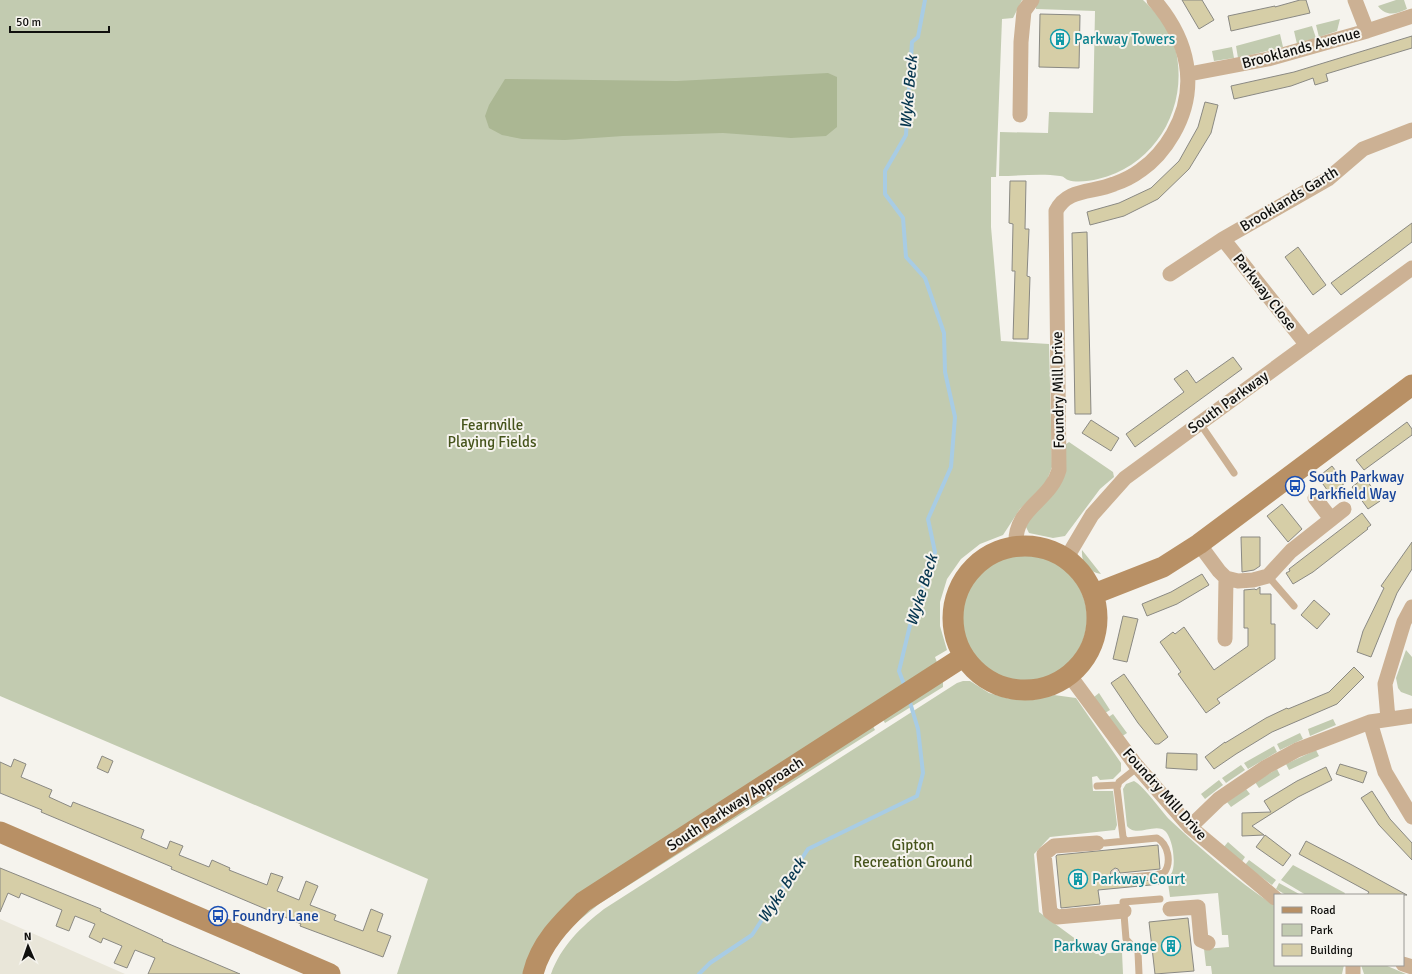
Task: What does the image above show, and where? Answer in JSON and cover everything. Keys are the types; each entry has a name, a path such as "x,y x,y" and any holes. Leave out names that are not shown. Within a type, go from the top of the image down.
{"street":[{"path":"1020,115 1021,42 1024,11 1032,0"},
{"path":"1154,0 1168,16 1182,44 1189,74"},
{"path":"1355,0 1367,30"},
{"name":"Brooklands Avenue","path":"1189,74 1268,58 1412,16"},
{"name":"Foundry Mill Drive","path":"1016,546 1016,531 1023,516 1052,486 1059,470 1056,212 1065,198 1072,194 1113,185 1141,170 1164,149 1180,122 1188,91 1189,74"},
{"name":"Brooklands Garth","path":"1170,274 1223,239 1328,179 1363,149 1412,130"},
{"name":"Parkway Close","path":"1223,239 1307,345"},
{"name":"South Parkway","path":"1066,559 1092,515 1125,478 1199,422 1412,268"},
{"path":"1094,594 1162,567 1198,544 1412,385"},
{"path":"1315,498 1331,519"},
{"path":"1198,544 1226,578 1238,581 1252,580 1268,576 1291,551 1344,509"},
{"path":"1016,546 1030,546 1047,549 1066,559 1084,575 1094,594 1098,616 1095,639 1083,663 1070,676 1048,687 1024,691 1000,687 979,675 963,657 954,636 952,614 957,592 968,573 985,558 1005,548 1016,546"},
{"path":"1225,639 1226,578"},
{"path":"1388,718 1385,684 1410,615"},
{"name":"South Parkway Approach","path":"533,974 536,962 556,927 583,902 963,657"},
{"name":"Foundry Mill Drive","path":"1070,676 1138,767 1190,826 1274,897"},
{"path":"1190,826 1219,799 1266,767 1297,750 1370,722 1388,718 1412,716"},
{"path":"1370,722 1385,772 1412,817"},
{"path":"0,832 330,974"},
{"path":"1101,843 1054,846 1044,854 1050,912 1057,917 1124,911"},
{"path":"1165,904 1198,907 1201,940 1208,943"}],"lane":[{"path":"1199,422 1234,473"},
{"path":"1268,576 1294,606"},
{"path":"1126,840 1123,837 1118,785 1119,782 1138,767"},
{"path":"1097,786 1118,785"},
{"path":"1101,843 1157,838 1162,841 1166,847 1167,868 1164,873 1128,878 1115,877 1115,873"},
{"path":"1139,974 1138,952 1126,939 1123,902 1165,904"}],"shaded area":[{"path":"0,919 125,974 0,974"}],"green space":[{"name":"Fearnville Playing Fields","path":"0,0 1022,0 1013,18 1002,19 996,177 991,177 991,227 1001,341 1049,344 1052,467 1046,483 1020,509 1003,535 980,544 961,559 947,579 940,602 940,626 947,650 935,657 938,665 677,831 529,955 523,974 397,974 428,879 0,696"},
{"path":"1039,0 1143,0 1158,16 1173,40 1178,69 1178,90 1173,111 1164,130 1152,146 1137,161 1119,172 1098,179 1079,182 1067,180 1063,176 1053,175 999,176 1000,132 1048,133 1049,112 1093,113 1095,11 1036,9 1036,2"},
{"path":"1396,0 1404,0 1407,9 1391,14 1384,12 1378,6"},
{"path":"1340,19 1337,31 1319,37 1316,25"},
{"path":"1312,26 1316,38 1297,44 1294,31"},
{"path":"1280,34 1283,47 1238,58 1236,46"},
{"path":"1232,47 1234,58 1214,61 1212,51"},
{"path":"828,73 837,77 837,127 826,136 791,138 723,133 623,136 565,140 522,139 502,135 489,128 485,116 489,105 505,79 677,81"},
{"path":"1069,442 1113,472 1114,477 1100,489 1065,536 1053,538 1029,533 1026,527 1065,445"},
{"path":"1082,550 1101,574 1092,571 1086,566 1082,555"},
{"path":"1018,555 1030,555 1048,559 1069,573 1083,594 1087,618 1083,642 1069,663 1048,677 1030,681 1018,681 1000,677 979,663 965,642 961,624 961,612 965,594 979,573 1000,559"},
{"path":"1406,650 1412,657 1412,696 1401,692 1398,688 1396,678"},
{"path":"943,679 943,687 885,723 882,718"},
{"name":"Gipton Recreation Ground","path":"970,681 989,693 1010,699 1032,700 1054,695 1076,698 1121,763 1121,771 1113,779 1100,780 1097,776 1092,777 1093,791 1113,791 1117,825 1115,830 1050,837 1034,854 1039,912 1096,954 1122,952 1123,974 551,974 566,946 587,923 604,909 957,683"},
{"path":"1099,693 1110,710 1105,713 1094,697"},
{"path":"1113,714 1127,733 1121,737 1107,718"},
{"path":"1333,719 1336,725 1310,736 1308,729"},
{"path":"872,724 875,730 599,904 571,927 568,924"},
{"path":"1300,733 1303,739 1280,750 1277,744"},
{"path":"1274,746 1277,752 1248,769 1244,763"},
{"path":"1316,750 1319,756 1289,770 1286,764"},
{"path":"1241,765 1245,770 1226,783 1222,778"},
{"path":"1277,769 1280,775 1259,788 1255,782"},
{"path":"1219,780 1223,785 1205,799 1201,794"},
{"path":"1134,781 1138,784 1170,820 1195,843 1234,876 1274,905 1274,966 1344,966 1342,974 1212,974 1211,966 1206,966 1204,949 1229,947 1228,935 1222,935 1218,893 1170,897 1167,876 1171,874 1173,870 1174,857 1169,837 1162,829 1153,828 1134,831 1127,826 1123,789 1126,784"},
{"path":"1246,789 1250,794 1231,807 1227,802"},
{"path":"1228,842 1245,857 1241,863 1223,848"},
{"path":"1249,860 1276,880 1272,885 1245,865"},
{"path":"1293,865 1345,893 1304,894 1281,880"},
{"path":"1279,883 1299,894 1284,894 1276,889"},
{"path":"1361,966 1387,966 1406,974 1364,974"}],"building":[{"path":"1182,0 1202,0 1214,20 1199,29"},
{"path":"1300,0 1306,0 1310,13 1231,31 1228,16 1275,7"},
{"name":"Parkway Towers","path":"1040,14 1080,15 1079,68 1039,67"},
{"path":"1412,36 1412,48 1326,74 1328,81 1315,85 1313,78 1291,86 1234,99 1231,86 1294,72"},
{"path":"1205,102 1218,105 1211,133 1189,169 1158,199 1124,216 1090,225 1087,212 1119,203 1151,188 1179,161 1198,127"},
{"path":"1010,181 1026,181 1025,229 1029,229 1027,276 1030,277 1028,339 1013,339 1015,271 1012,271 1013,224 1009,223"},
{"path":"1412,223 1412,242 1341,295 1331,283"},
{"path":"1087,232 1091,414 1075,414 1072,233"},
{"path":"1298,247 1326,285 1313,295 1285,257"},
{"path":"1233,357 1242,369 1135,447 1126,434 1184,392 1174,379 1187,370 1196,383"},
{"path":"1091,420 1119,438 1111,451 1082,433"},
{"path":"1407,422 1412,429 1412,435 1364,470 1356,460"},
{"path":"1332,466 1345,483 1330,494 1318,477"},
{"path":"1365,477 1380,501 1368,509 1352,487"},
{"path":"1282,504 1302,529 1288,542 1267,516"},
{"path":"1362,513 1371,525 1367,528 1368,529 1313,572 1293,584 1286,573 1290,571 1289,569"},
{"path":"1241,537 1260,537 1260,566 1254,570 1242,572"},
{"path":"1412,542 1412,569 1397,593 1371,657 1357,652 1363,631 1384,588 1381,586"},
{"path":"1202,574 1209,585 1177,604 1147,616 1142,604 1171,592"},
{"path":"1260,587 1260,594 1271,594 1271,624 1275,624 1275,659 1217,699 1220,703 1206,713 1178,674 1181,672 1160,642 1173,632 1175,634 1184,627 1214,670 1248,646 1248,628 1244,628 1244,590 1256,590"},
{"path":"1314,600 1330,614 1317,629 1301,615"},
{"path":"1123,616 1138,619 1127,662 1113,659"},
{"path":"1354,667 1364,677 1337,704 1272,732 1214,769 1205,757 1225,742 1266,718 1287,708 1288,709 1329,692"},
{"path":"1124,674 1168,737 1159,744 1155,744 1138,723 1111,683"},
{"path":"1167,753 1197,754 1197,770 1166,768"},
{"path":"102,756 113,761 108,773 97,768"},
{"path":"14,759 26,764 21,777 52,790 49,797 71,807 73,802 144,830 141,838 167,849 170,841 183,846 179,855 209,867 212,860 230,868 229,870 267,885 271,873 283,877 277,891 299,900 306,881 318,886 310,905 336,915 334,920 363,931 371,909 383,914 377,931 391,936 383,957 300,926 301,924 171,869 172,867 41,812 42,810 0,793 0,762 11,767"},
{"path":"1340,764 1367,772 1363,783 1336,774"},
{"path":"1326,767 1332,780 1298,797 1252,826 1264,835 1242,836 1242,813 1271,812 1264,801 1297,781"},
{"path":"1372,791 1390,819 1412,843 1412,860 1379,825 1361,798"},
{"path":"1265,835 1291,855 1283,866 1256,847"},
{"path":"1306,841 1407,895 1368,894 1369,892 1299,854"},
{"path":"1158,845 1160,869 1120,873 1118,869 1115,868 1111,871 1110,877 1113,882 1118,883 1161,879 1161,884 1098,890 1100,904 1061,908 1057,855"},
{"path":"0,868 101,909 100,911 163,940 162,941 240,974 148,974 155,958 135,950 127,968 114,963 122,946 103,938 101,943 89,937 95,924 75,916 69,931 56,926 62,910 21,893 19,898 8,893 0,912"},
{"name":"Parkway Grange","path":"1188,918 1194,971 1155,974 1149,922"}],"waterway":[{"name":"Wyke Beck","path":"905,687 899,671 912,617 935,552 928,519 951,467 955,417 945,372 944,333 925,278 906,257 903,218 885,194 885,171 906,135 912,42 918,37 925,0"},
{"name":"Wyke Beck","path":"699,974 710,963 752,935 808,849 917,796 923,773 918,729 909,699"}],"place":[{"name":"Parkway Towers","path":"1060,39"},
{"name":"South Parkway Parkfield Way","path":"1295,486"},
{"name":"Parkway Court","path":"1078,879"},
{"name":"Foundry Lane","path":"218,916"},
{"name":"Parkway Grange","path":"1171,946"}]}
